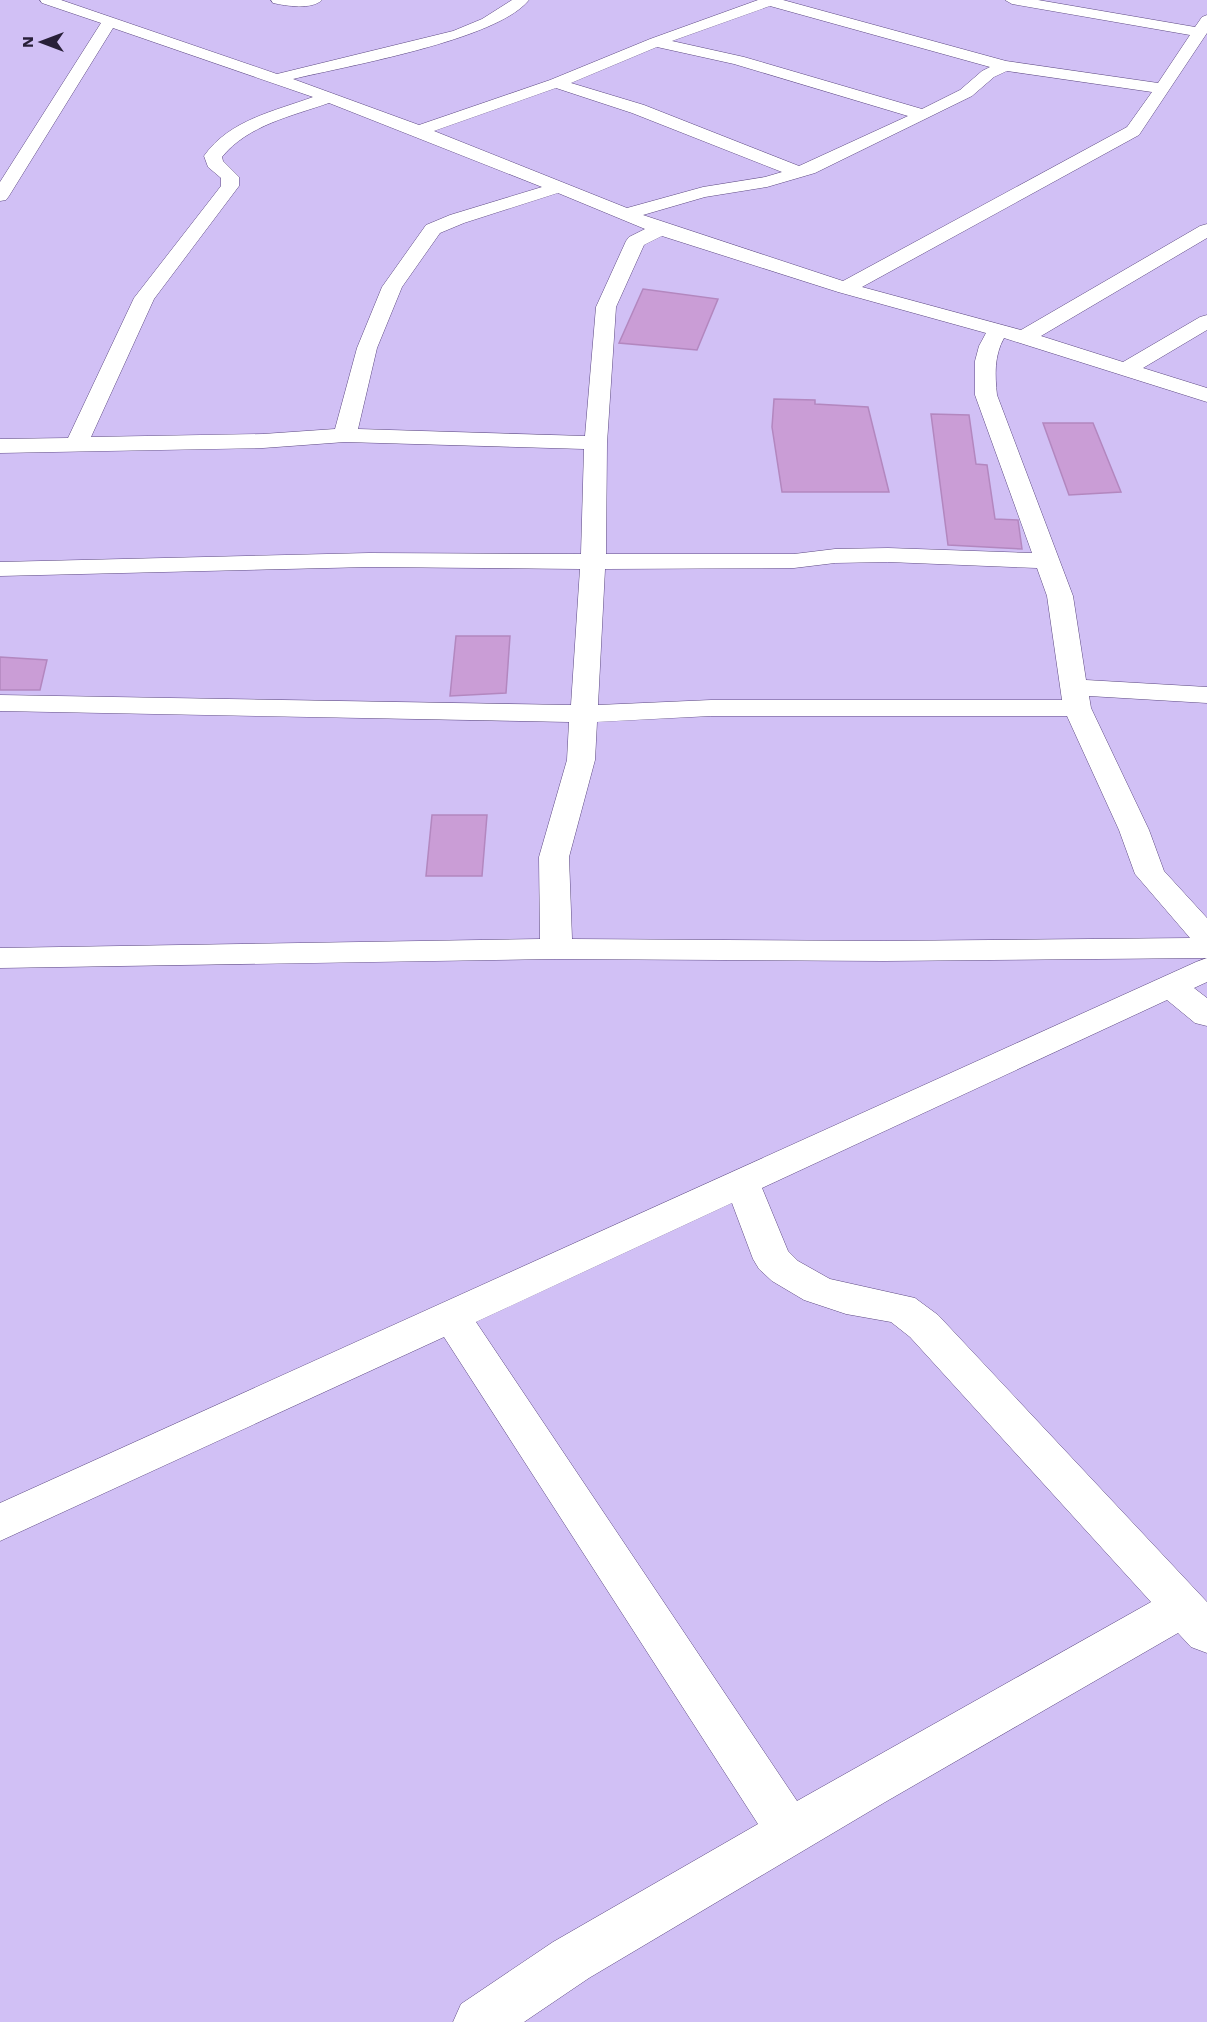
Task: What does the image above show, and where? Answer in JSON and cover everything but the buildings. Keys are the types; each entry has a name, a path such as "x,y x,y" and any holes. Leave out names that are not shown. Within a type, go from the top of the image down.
{"street":[{"path":"278,0 292,2 315,0"},
{"path":"275,79 458,34 487,22 522,0"},
{"path":"418,131 556,82 655,42 770,0 1005,66 1163,89"},
{"path":"845,288 1123,137 1141,122 1203,26 1012,0"},
{"path":"57,1 109,22 329,97 661,229 845,288 1011,334 1207,395"},
{"path":"0,196 109,22"},
{"path":"655,42 738,60 924,115"},
{"path":"624,215 703,192 767,182 798,172 924,115 966,93 988,74 1005,66"},
{"path":"556,82 638,109 798,172"},
{"path":"76,446 144,298 230,186 230,177 214,163 213,156 219,146 230,136 247,128 329,97"},
{"path":"345,435 367,348 392,287 433,229 457,219 556,188"},
{"path":"556,949 554,857 581,760 593,562 596,443 606,307 636,241 661,229"},
{"path":"1207,230 1011,334 989,342 984,369 986,395 1060,596 1075,698 1134,830 1150,874 1207,937"},
{"path":"1126,369 1207,321"},
{"path":"0,446 263,441 345,435 596,443"},
{"path":"0,568 369,560 794,561 835,556 888,555 1047,561"},
{"path":"0,703 584,714 711,708 1207,695"},
{"path":"0,958 556,949 884,951 1207,948"},
{"path":"0,1523 1207,969"},
{"path":"1170,986 1207,1015"},
{"path":"479,2022 571,1960 790,1832 1195,1620 924,1326 901,1309 846,1299 817,1290 785,1271 772,1258 742,1183"},
{"path":"451,1316 790,1832"}]}
